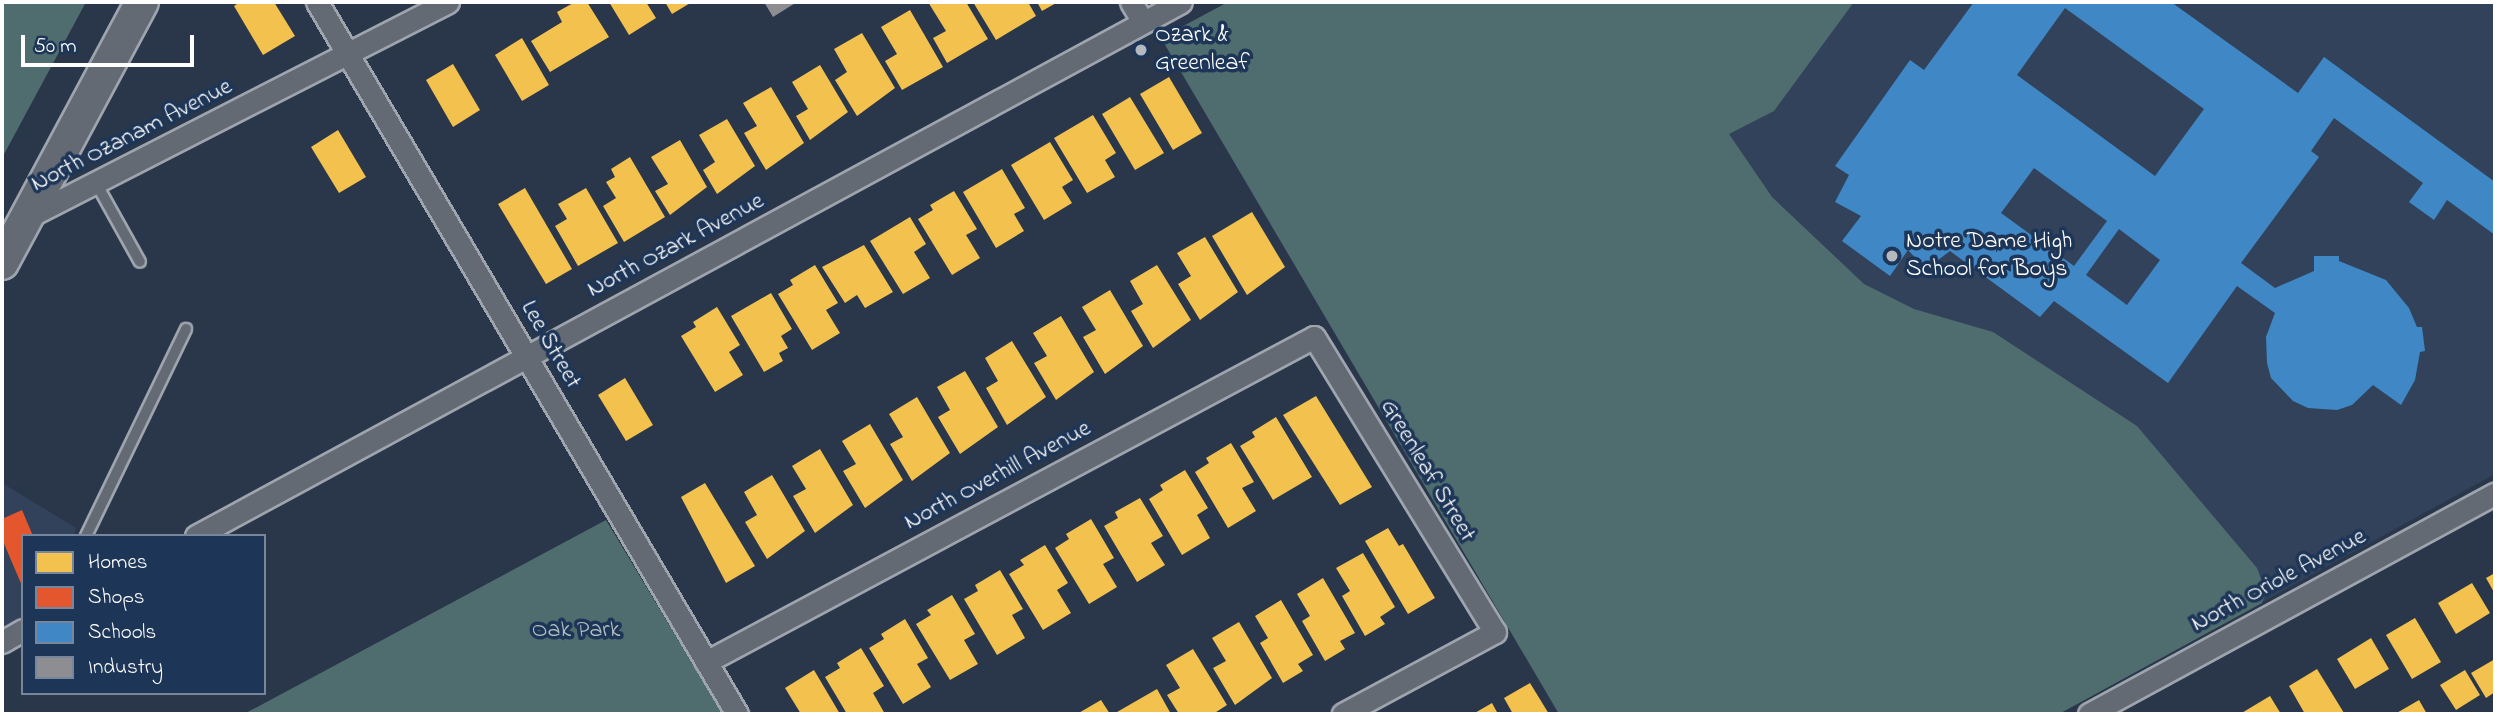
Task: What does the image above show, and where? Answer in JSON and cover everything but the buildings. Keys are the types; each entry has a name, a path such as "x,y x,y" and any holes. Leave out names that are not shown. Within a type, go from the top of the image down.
{"main road":[{"path":"2,263 142,2"}],"street":[{"name":"Lee Street","path":"317,2 737,714"},
{"name":"North Ozanam Avenue","path":"25,219 448,2"},
{"path":"1131,2 1143,22"},
{"name":"North Ozark Avenue","path":"201,534 1181,2"},
{"name":"Greenleaf Street","path":"1314,337 1495,632 1343,714"},
{"name":"North Overhill Avenue","path":"706,662 1314,337"},
{"name":"North Oriole Avenue","path":"2088,714 2495,494"},
{"path":"2,642 21,631"}],"lane":[{"path":"96,183 140,262"},
{"path":"87,534 186,329"}],"shaded area":[{"name":"Notre Dame High School for Boys","path":"1228,2 2495,2 2495,474 2059,714 1559,714 1161,38"},
{"path":"2,483 76,528 74,534 21,534 21,636 2,647"}],"green space":[{"path":"2,2 86,2 2,158"},
{"name":"Notre Dame High School for Boys","path":"1228,2 1854,2 1774,111 1729,134 1772,197 1864,284 1914,309 1993,332 2137,426 2257,568 2266,592 2262,603 2059,714 1559,714 1161,38"},
{"name":"Oak Park","path":"606,520 723,714 244,714"}],"place":[{"name":"Ozark & Greenleaf","path":"1141,50"},
{"name":"Notre Dame High School for Boys","path":"1892,256"}]}
